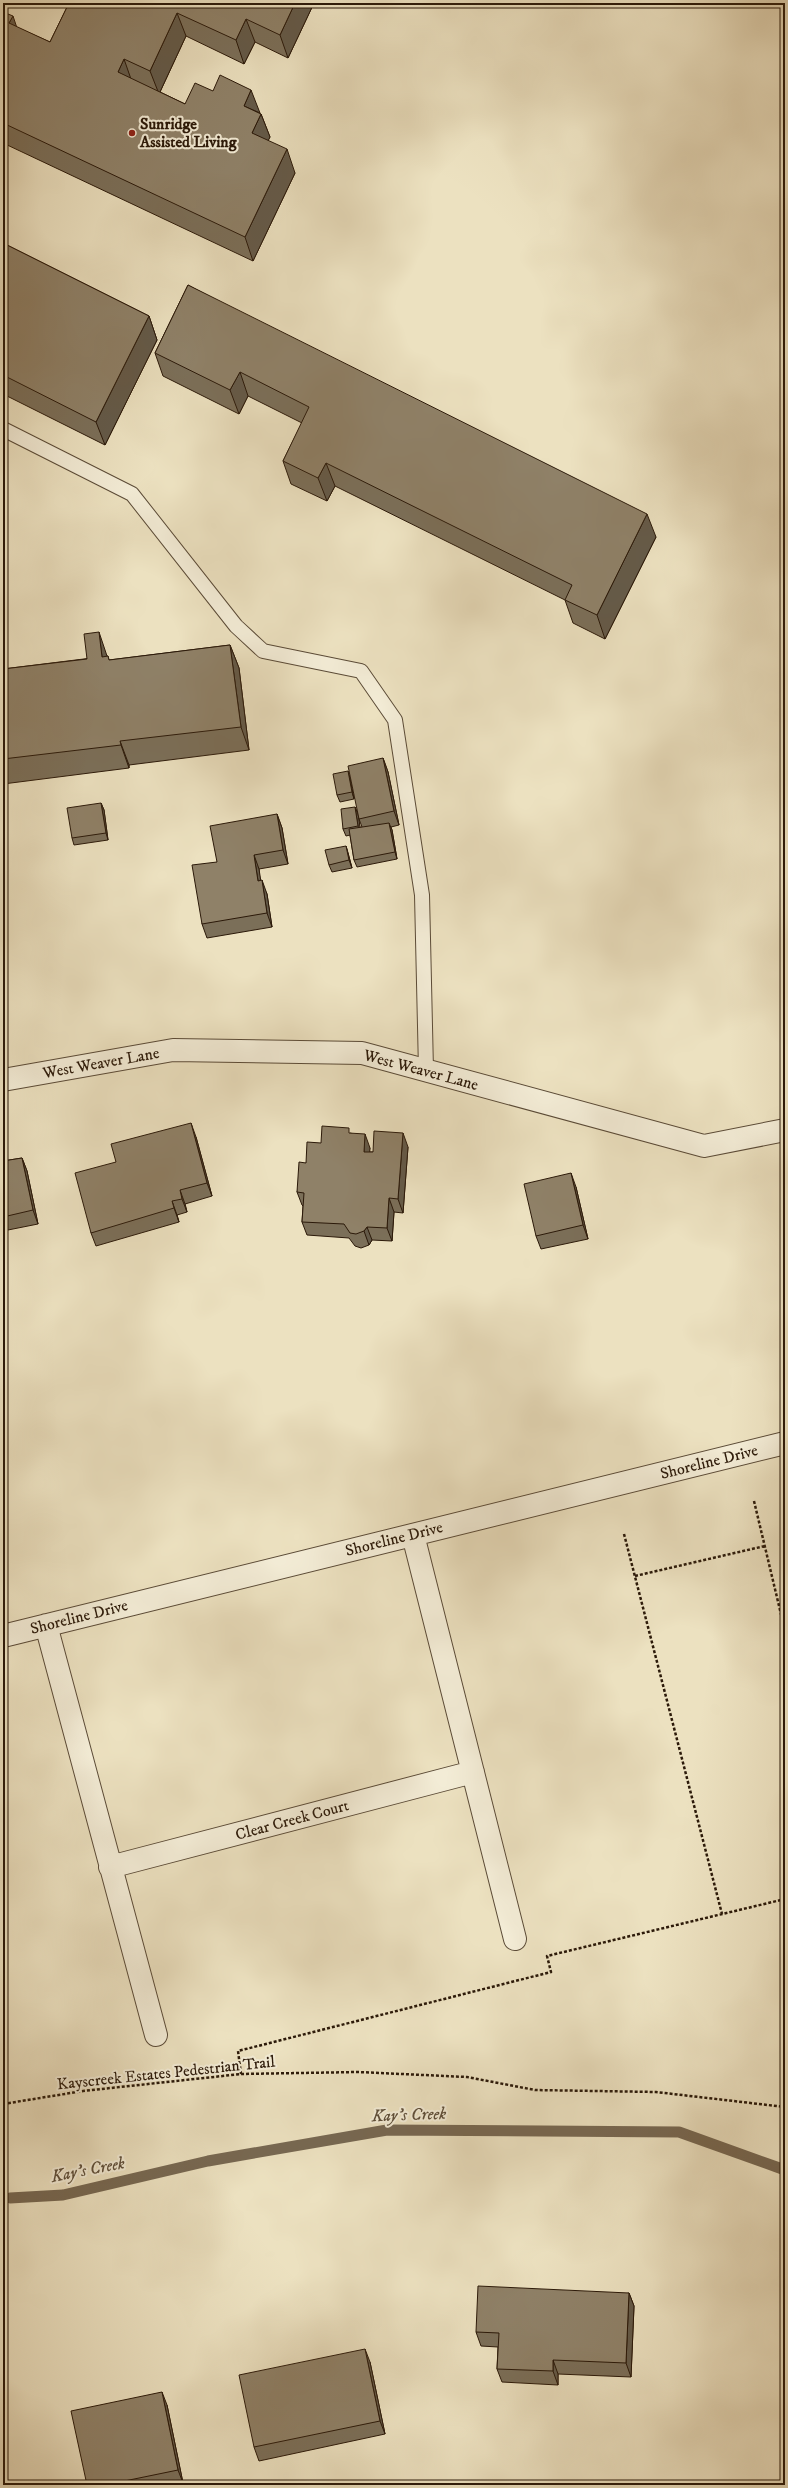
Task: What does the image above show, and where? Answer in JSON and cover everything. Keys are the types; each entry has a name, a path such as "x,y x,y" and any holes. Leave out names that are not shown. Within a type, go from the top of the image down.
{"street":[{"name":"West Weaver Lane","path":"3,1080 173,1050 362,1053 704,1146 785,1130"},
{"name":"Shoreline Drive","path":"3,1636 785,1443"},
{"path":"413,1535 515,1939"},
{"path":"46,1625 156,2035"},
{"name":"Clear Creek Court","path":"110,1867 473,1772"}],"lane":[{"path":"3,429 132,494 236,626 263,651 361,671 395,720 422,895 426,1070"}],"path":[{"path":"754,1502 785,1631"},
{"path":"624,1534 722,1914"},
{"path":"634,1576 765,1546"},
{"path":"241,2074 238,2050 551,1972 547,1956 785,1899"},
{"name":"Kayscreek Estates Pedestrian Trail","path":"3,2104 83,2091 241,2074 358,2072 467,2077 535,2090 656,2092 785,2107"}],"building":[{"name":"Sunridge Assisted Living","path":"69,3 295,3 280,35 246,19 236,40 177,13 150,71 124,59 118,72 185,104 195,83 213,91 220,75 251,90 244,106 261,114 252,133 287,149 245,237 3,123 3,12 13,16 9,23 50,42"},
{"path":"3,243 149,316 96,422 3,375"},
{"path":"188,285 647,514 597,615 565,600 572,585 326,463 318,478 283,461 309,407 240,372 230,390 155,353"},
{"path":"99,632 102,657 108,656 109,660 230,645 241,727 120,741 121,745 3,759 3,669 87,659 84,634"},
{"path":"383,758 394,811 359,819 348,766"},
{"path":"348,771 352,792 337,795 333,774"},
{"path":"101,803 106,833 72,838 67,808"},
{"path":"355,807 358,826 343,829 341,809"},
{"path":"277,814 283,850 254,855 258,881 262,880 267,913 202,924 192,865 217,862 210,826"},
{"path":"389,823 395,852 354,860 349,829"},
{"path":"346,846 349,860 329,865 325,850"},
{"path":"191,1123 207,1183 180,1190 182,1199 172,1201 174,1208 91,1233 75,1173 116,1162 111,1144"},
{"path":"322,1126 349,1128 349,1133 365,1134 364,1152 373,1152 374,1131 403,1133 398,1199 389,1198 387,1228 367,1227 364,1231 356,1234 350,1233 344,1224 302,1222 304,1193 297,1192 299,1162 306,1163 307,1142 321,1143"},
{"path":"22,1158 33,1210 3,1217 3,1161"},
{"path":"571,1173 583,1225 536,1236 524,1184"},
{"path":"478,2286 629,2293 626,2363 553,2360 553,2371 497,2369 499,2333 476,2332"},
{"path":"365,2349 380,2421 254,2447 239,2375"},
{"path":"162,2392 178,2470 105,2485 87,2485 71,2411"}],"waterway":[{"name":"Kay's Creek","path":"10,2198 63,2195 208,2161 387,2130 679,2132 785,2170"}],"place":[{"name":"Sunridge Assisted Living","path":"132,133"}]}
